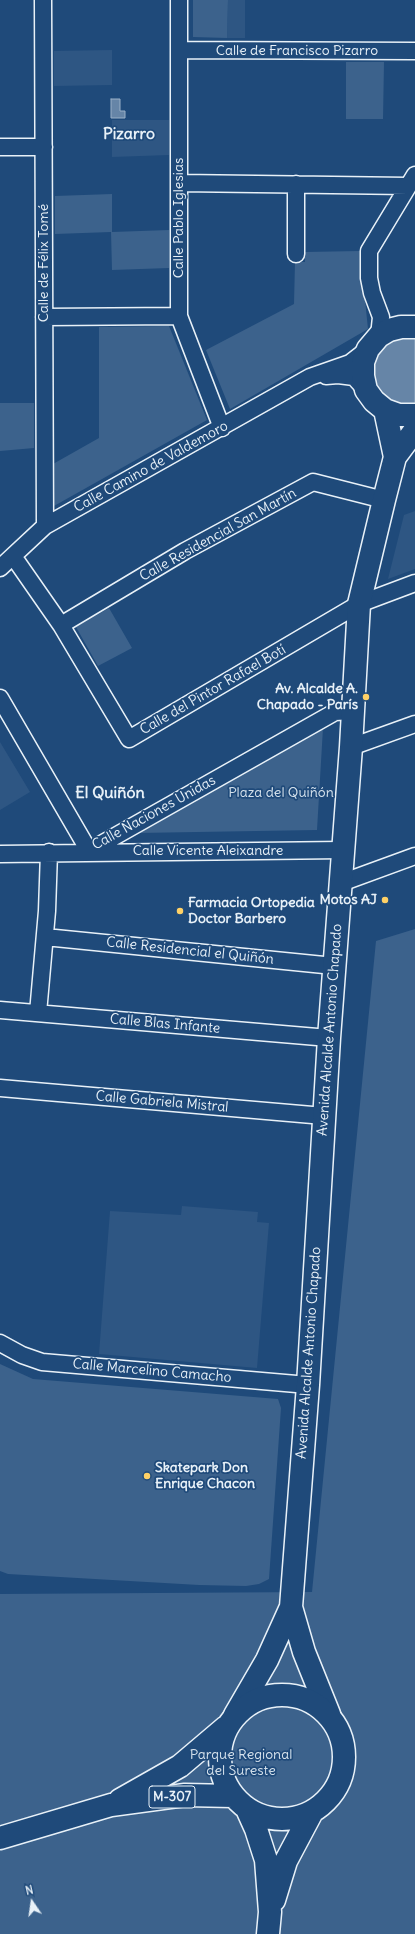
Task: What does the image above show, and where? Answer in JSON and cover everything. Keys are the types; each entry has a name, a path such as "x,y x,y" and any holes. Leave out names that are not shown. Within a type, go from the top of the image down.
{"main road":[{"path":"415,327 401,327 390,330 374,343 363,362 363,376 366,390 374,401 385,410 399,415 415,416"},
{"name":"Avenida Alcalde Antonio Chapado","path":"385,410 395,457"},
{"name":"Avenida Alcalde Antonio Chapado","path":"291,1607 308,1384 329,1038 351,747 359,604 395,457 415,430"},
{"path":"291,1607 304,1652 329,1714"},
{"path":"231,1721 267,1660 291,1607"},
{"name":"M-307","path":"0,1838 111,1805 185,1795 240,1802 262,1816 279,1819 296,1818 312,1812 327,1800 338,1785 344,1767 344,1748 339,1730 329,1714 312,1701 292,1695 271,1695 252,1702 180,1766 111,1805"},
{"name":"M-307","path":"231,1721 220,1745 219,1763 224,1780 240,1802 256,1829 266,1860 270,1912 268,1934"},
{"name":"M-307","path":"270,1912 286,1861 312,1812"}],"street":[{"name":"Calle de Félix Tomé","path":"43,0 45,526"},
{"name":"Calle Pablo Iglesias","path":"179,0 179,316 222,428"},
{"name":"Calle de Francisco Pizarro","path":"179,50 415,51"},
{"path":"0,147 44,147"},
{"path":"180,183 296,184 411,180"},
{"path":"374,343 382,317 372,293 369,278 369,251 411,180"},
{"path":"296,184 296,254"},
{"path":"44,317 179,316"},
{"name":"Calle Camino de Valdemoro","path":"0,568 45,526 310,378 350,363 374,343"},
{"name":"Calle Camino de Valdemoro","path":"310,378 338,375 354,377 366,390"},
{"name":"Calle Residencial San Martín","path":"61,625 185,551 313,482 384,500"},
{"name":"Calle del Pintor Rafael Botí","path":"13,556 61,625 129,739 359,604"},
{"path":"359,604 415,583"},
{"name":"Calle Naciones Unidas","path":"0,698 89,851 335,712 353,711"},
{"path":"351,747 415,724"},
{"name":"Calle Vicente Aleixandre","path":"0,854 89,851 343,850"},
{"path":"38,1013 45,937 49,852"},
{"path":"341,883 415,856"},
{"name":"Calle Residencial el Quiñón","path":"45,937 334,966"},
{"name":"Calle Blas Infante","path":"0,1010 329,1038"},
{"name":"Calle Gabriela Mistral","path":"0,1088 324,1116"},
{"name":"Calle Marcelino Camacho","path":"0,1343 22,1355 42,1362 308,1384"}],"shaded area":[{"path":"228,0 245,0 245,38 227,38"},
{"path":"112,50 112,85 54,86 54,51"},
{"path":"111,99 120,99 120,111 125,111 125,118 111,118"},
{"path":"112,120 169,120 169,155 112,157"},
{"path":"415,336 415,405 400,405 390,401 381,394 375,384 373,373 374,362 378,352 386,343 397,337"},
{"path":"415,511 415,569 388,579 404,515"},
{"path":"0,742 30,792 0,810"},
{"path":"182,1206 258,1212 257,1222 269,1223 257,1368 99,1354 110,1211 181,1215"}],"green space":[{"path":"193,0 228,0 227,38 193,37"},
{"path":"346,62 384,62 383,119 346,119"},
{"path":"112,194 112,232 169,230 169,268 112,270 111,232 55,234 55,196"},
{"path":"360,251 368,329 230,409 206,350 294,304 295,262 305,262 305,252"},
{"path":"169,326 207,420 54,506 53,464 99,438 99,327"},
{"path":"0,403 34,403 34,448 0,451"},
{"path":"109,608 132,648 98,666 76,627"},
{"name":"Plaza del Quiñón","path":"323,728 317,830 137,833 250,769"},
{"name":"Parque Regional del Sureste","path":"415,929 415,1934 0,1934 0,1594 312,1592 376,941"},
{"path":"0,1364 33,1379 278,1399 281,1408 269,1579 259,1584 246,1586 199,1585 8,1574 0,1571"}],"place":[{"name":"Av. Alcalde A. Chapado - París","path":"366,697"},
{"name":"Motos AJ","path":"385,900"},
{"name":"Farmacia Ortopedia Doctor Barbero","path":"180,911"},
{"name":"Skatepark Don Enrique Chacon","path":"147,1476"}],"district":[{"name":"Pizarro","path":"129,134"},
{"name":"El Quiñón","path":"110,793"}]}
